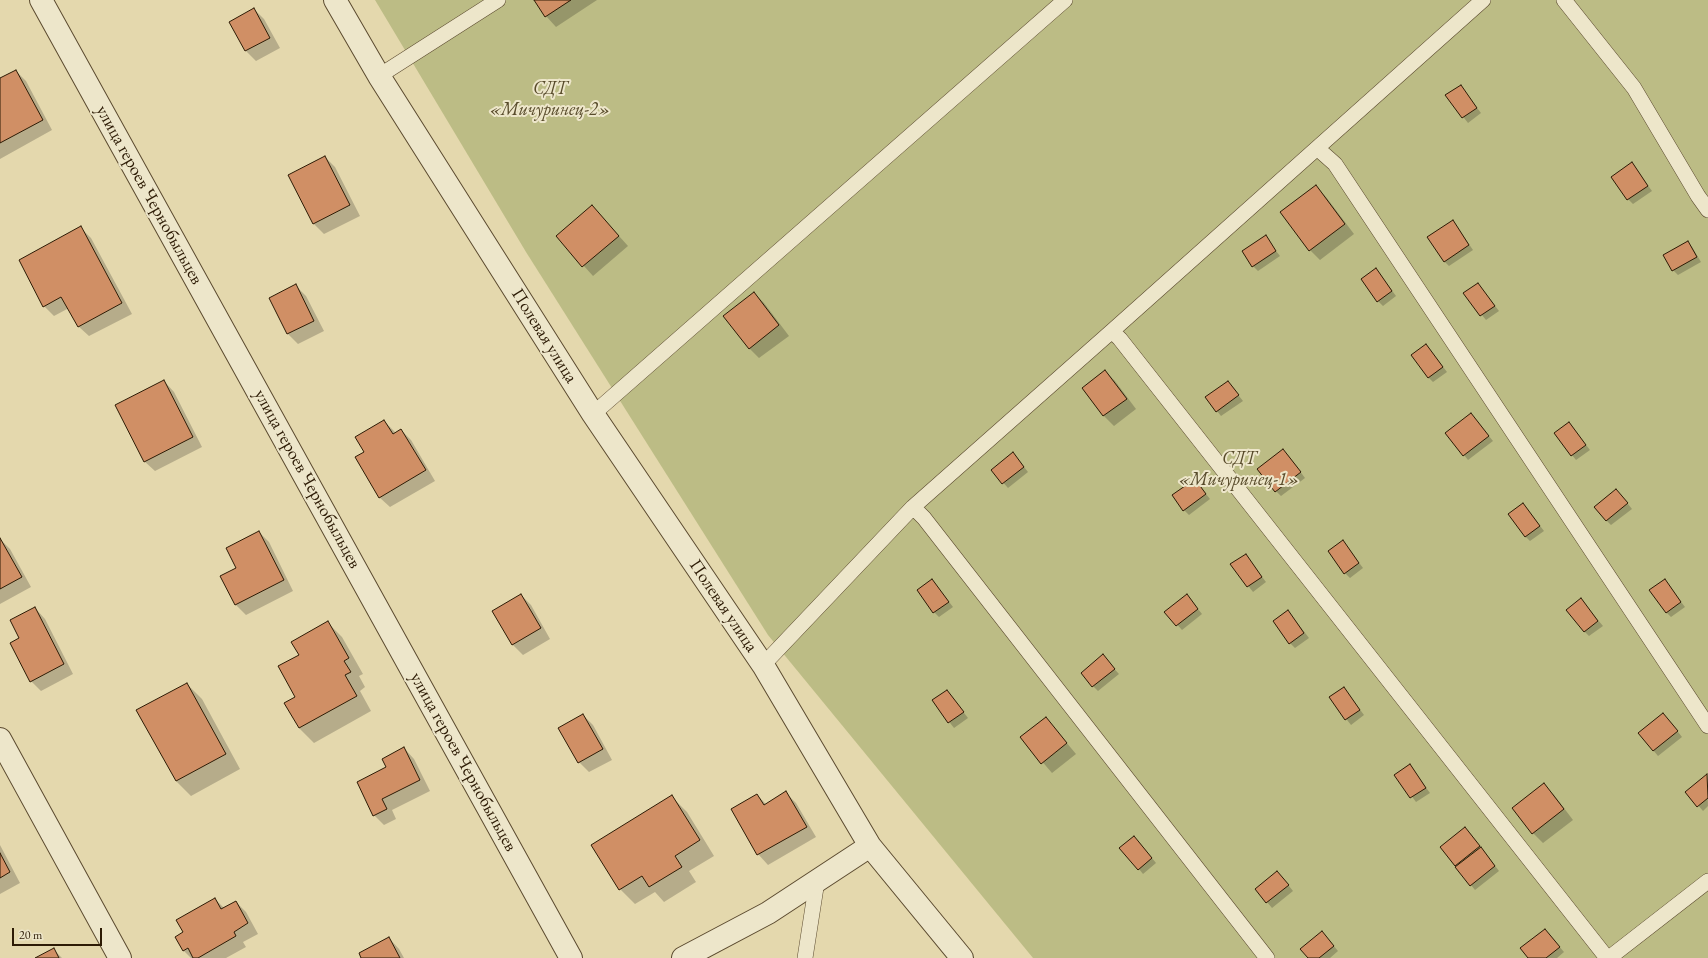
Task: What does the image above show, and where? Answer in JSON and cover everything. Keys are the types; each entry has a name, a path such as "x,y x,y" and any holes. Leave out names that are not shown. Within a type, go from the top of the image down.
{"street":[{"name":"улица героев Чернобыльцев","path":"41,0 571,958"},
{"name":"Полевая улица","path":"335,0 379,76 593,414 763,665 870,846 962,958"},
{"path":"0,739 120,958"},
{"path":"683,958 768,913 870,846"}],"lane":[{"path":"379,76 498,0"},
{"path":"593,414 1065,0"},
{"path":"763,665 913,507 1483,0"},
{"path":"1564,0 1634,88 1698,196 1708,210"},
{"path":"1317,148 1335,164 1708,726"},
{"path":"1112,331 1608,958 1708,881"},
{"path":"913,507 924,518 1267,958"},
{"path":"805,958 817,881"}],"green space":[{"name":"СДТ «Мичуринец-1»","path":"375,0 1708,0 1708,958 1033,958 768,635 526,252"}],"building":[{"path":"534,0 571,0 545,17"},
{"path":"254,8 270,38 245,51 229,22"},
{"path":"16,70 43,120 0,143 0,78"},
{"path":"1461,85 1477,108 1462,118 1445,95"},
{"path":"325,156 350,205 313,224 288,175"},
{"path":"1632,162 1648,186 1627,200 1611,177"},
{"path":"1316,185 1345,224 1309,251 1280,212"},
{"path":"592,205 619,236 582,267 556,236"},
{"path":"1453,220 1469,245 1444,262 1427,237"},
{"path":"81,226 122,303 78,327 61,297 43,307 19,260"},
{"path":"1266,235 1276,251 1252,267 1242,251"},
{"path":"1688,241 1697,257 1672,271 1663,255"},
{"path":"1376,268 1392,291 1377,302 1361,279"},
{"path":"1478,283 1495,306 1480,316 1463,293"},
{"path":"296,284 314,321 287,334 269,298"},
{"path":"754,292 779,325 749,349 723,316"},
{"path":"1426,344 1443,367 1428,378 1411,355"},
{"path":"1105,370 1127,399 1103,416 1082,388"},
{"path":"164,380 193,437 144,462 115,405"},
{"path":"1228,381 1239,395 1216,412 1205,397"},
{"path":"1471,413 1489,436 1463,456 1445,433"},
{"path":"384,420 393,434 401,429 426,470 379,498 355,457 364,452 355,437"},
{"path":"1569,422 1586,445 1571,456 1554,433"},
{"path":"1283,449 1301,472 1275,492 1257,469"},
{"path":"1013,452 1024,467 1002,484 991,470"},
{"path":"1195,479 1206,494 1183,511 1172,495"},
{"path":"1616,489 1628,503 1606,521 1594,507"},
{"path":"1523,503 1540,526 1525,537 1508,514"},
{"path":"259,531 284,580 235,605 220,576 236,568 226,548"},
{"path":"0,538 22,577 0,589"},
{"path":"1343,540 1359,563 1344,574 1328,551"},
{"path":"1246,554 1262,577 1247,587 1230,564"},
{"path":"932,579 949,602 933,613 917,590"},
{"path":"1665,579 1681,602 1666,613 1649,590"},
{"path":"521,594 541,628 512,645 492,611"},
{"path":"1187,594 1198,609 1176,626 1164,612"},
{"path":"1581,598 1598,621 1584,632 1566,610"},
{"path":"35,607 64,664 30,682 10,643 19,638 10,620"},
{"path":"1288,610 1304,633 1289,644 1273,621"},
{"path":"328,621 349,658 344,661 351,672 345,675 357,696 299,728 284,703 295,697 278,666 299,655 291,642"},
{"path":"1103,654 1115,669 1092,687 1081,673"},
{"path":"187,683 226,754 176,781 136,710"},
{"path":"1344,687 1360,710 1345,720 1329,697"},
{"path":"947,690 964,712 948,723 932,700"},
{"path":"1663,713 1678,731 1653,751 1638,733"},
{"path":"583,714 603,749 578,763 558,728"},
{"path":"1046,717 1067,743 1041,764 1020,737"},
{"path":"404,747 420,780 382,799 387,809 373,816 357,782 386,767 382,759"},
{"path":"1410,764 1426,788 1410,798 1394,775"},
{"path":"1707,774 1708,798 1697,807 1685,792"},
{"path":"1544,783 1564,809 1532,834 1512,808"},
{"path":"786,791 807,827 757,855 731,809 757,794 764,805"},
{"path":"672,795 700,840 675,856 682,867 649,887 642,876 619,890 591,845"},
{"path":"1465,827 1480,846 1455,866 1440,847"},
{"path":"1134,836 1152,858 1138,870 1119,848"},
{"path":"1481,847 1495,866 1470,886 1455,867"},
{"path":"0,853 10,872 0,878"},
{"path":"1277,871 1289,885 1266,903 1255,889"},
{"path":"215,898 221,909 236,901 248,923 234,932 236,936 198,958 193,958 188,948 183,951 175,937 183,932 176,920"},
{"path":"1545,929 1560,947 1546,958 1528,958 1520,948"},
{"path":"1322,931 1334,946 1319,958 1308,958 1300,949"},
{"path":"389,937 400,958 361,958 359,953"},
{"path":"54,948 59,958 35,958"}],"park label":[{"name":"СДТ «Мичуринец-2»","path":"550,99"}]}
